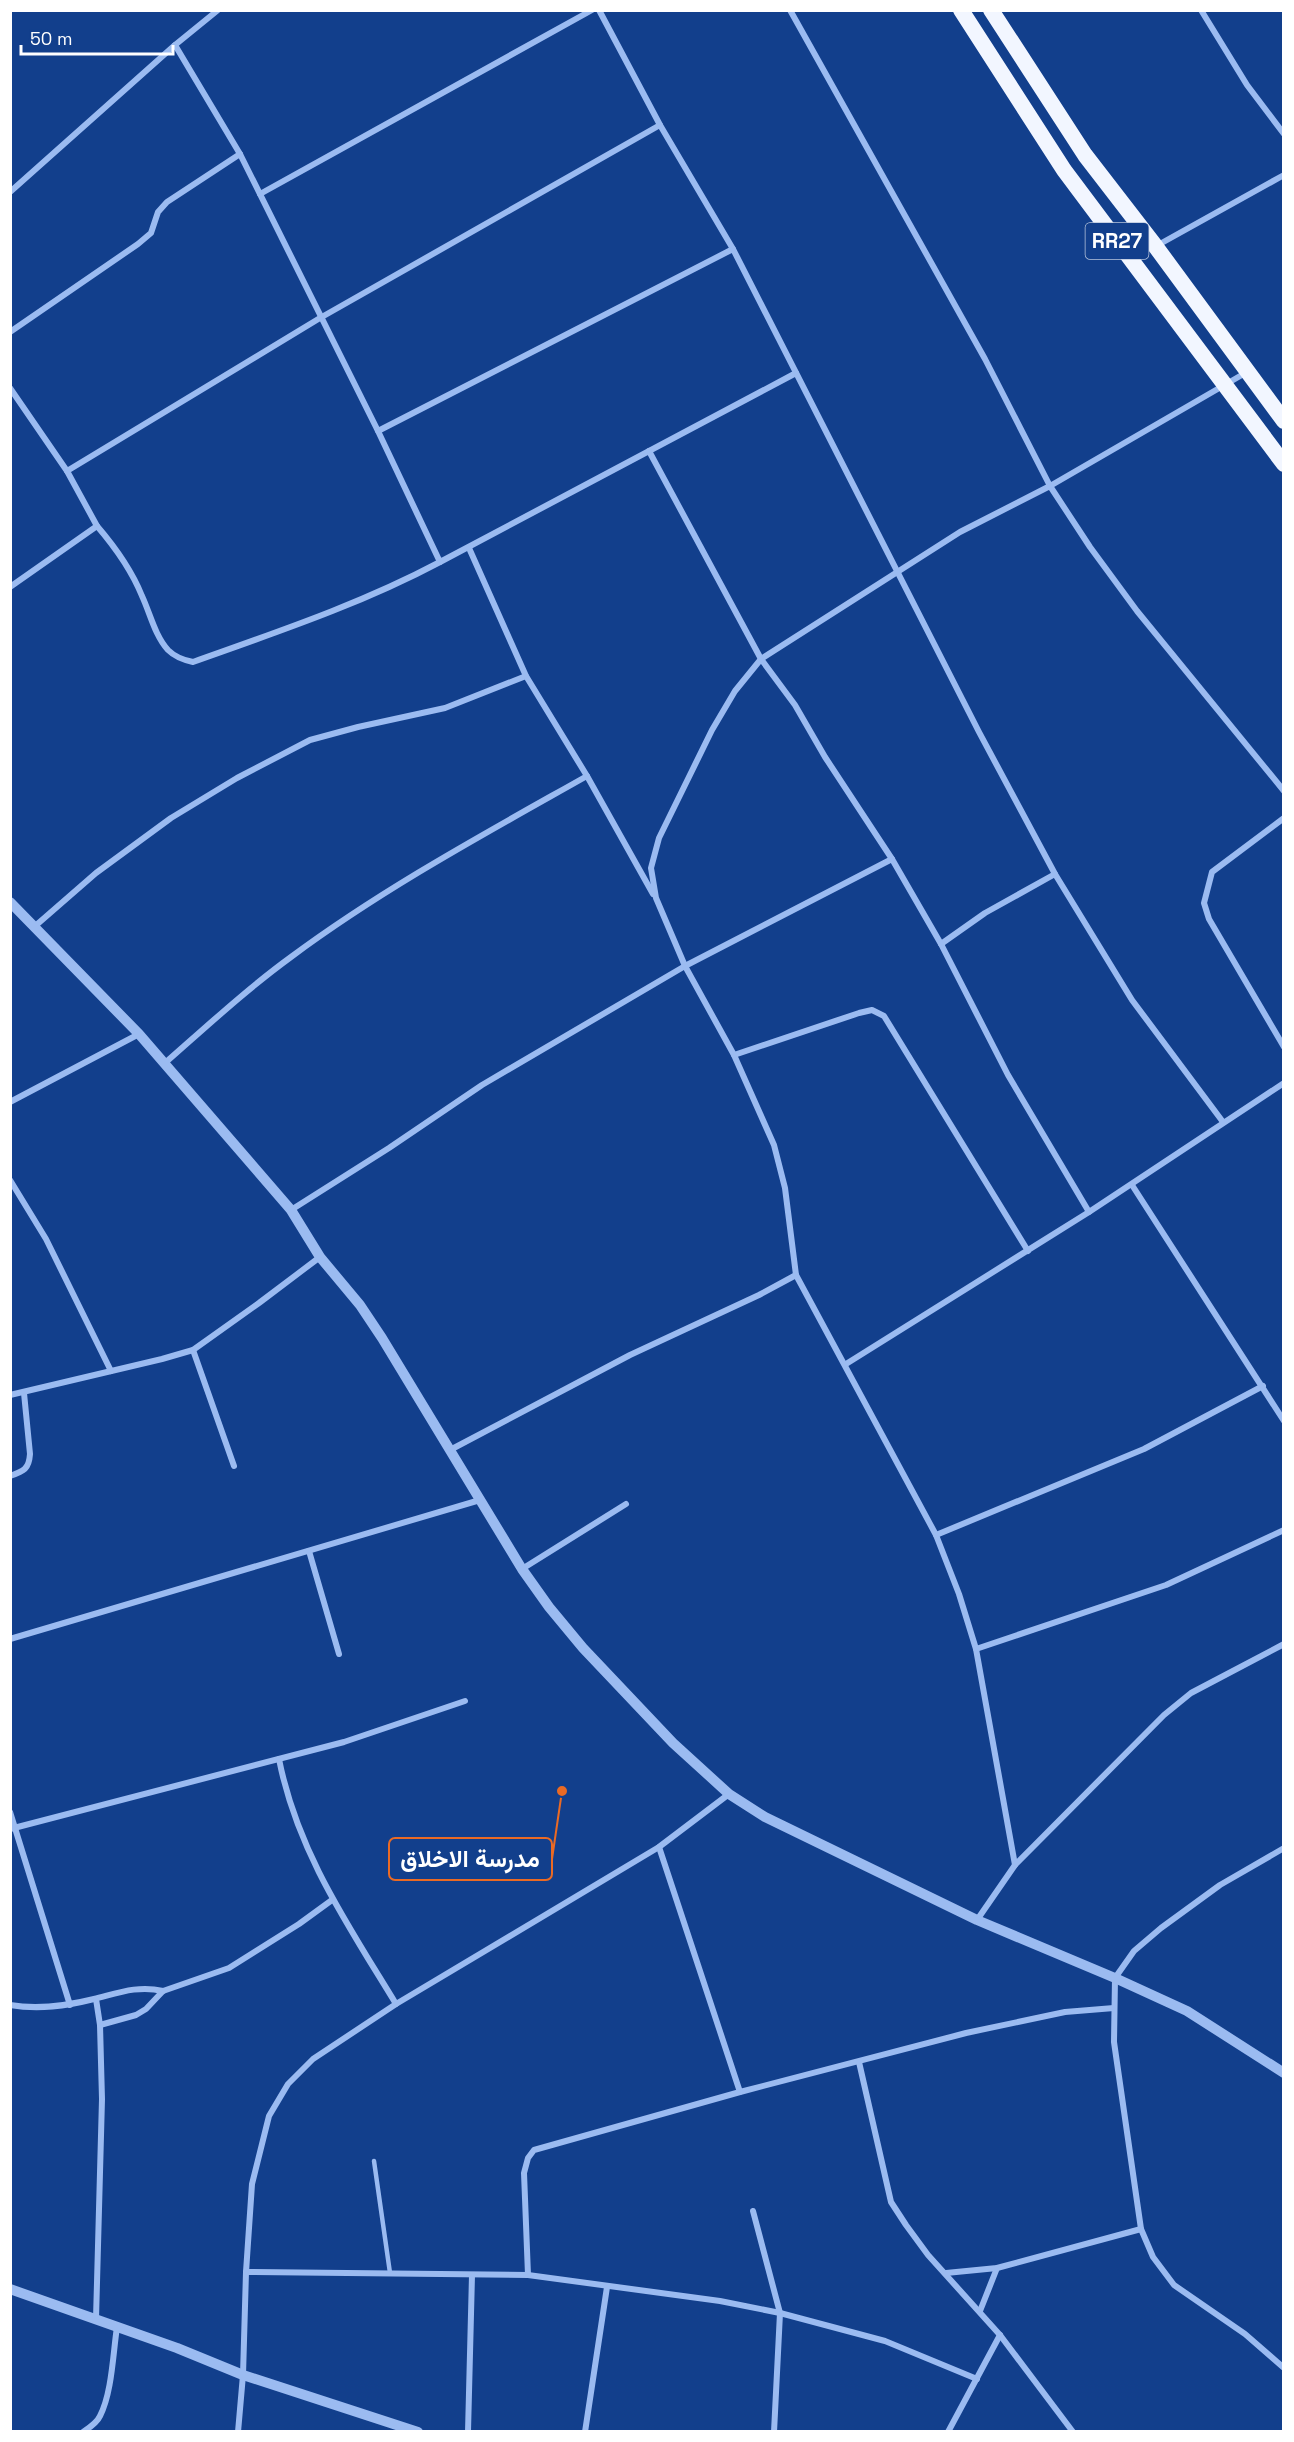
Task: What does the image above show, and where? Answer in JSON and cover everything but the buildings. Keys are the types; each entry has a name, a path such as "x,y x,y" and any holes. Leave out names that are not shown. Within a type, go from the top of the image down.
{"highway":[{"name":"RR27","path":"961,10 1064,170 1284,464"},
{"name":"RR27","path":"991,10 1085,155 1284,421"}],"street":[{"path":"10,192 175,45 218,10"},
{"path":"260,194 592,10"},
{"path":"600,10 660,124 733,249 899,570 979,732 1055,874 1132,1000 1223,1122"},
{"path":"790,10 985,359 1050,486 1090,548 1137,611 1284,791"},
{"path":"1201,10 1247,85 1284,134"},
{"path":"175,45 240,154 378,431 440,562"},
{"path":"66,471 320,318 660,124"},
{"path":"10,332 138,244 151,233 158,212 167,202 240,154"},
{"path":"1156,247 1284,175"},
{"path":"378,431 733,249"},
{"path":"656,898 651,868 659,838 712,730 735,691 761,659 960,532 1050,486 1154,427 1224,383 1247,372"},
{"path":"10,388 66,471 97,526 120,555 166,649 175,656 193,662 321,617 394,587 796,373"},
{"path":"649,451 761,659 795,705 825,757 892,859 941,944 1008,1075 1089,1212"},
{"path":"10,586 97,526"},
{"path":"469,548 526,676 587,776 656,898 685,966 734,1055 774,1145 785,1188 796,1275 846,1364 936,1535 959,1594 976,1650 1015,1865"},
{"path":"34,927 96,873 171,818 237,778 310,740 445,708 526,676"},
{"path":"165,1063 289,958 361,908 429,866 587,776"},
{"path":"1284,818 1212,872 1204,903 1209,919 1284,1047"},
{"path":"291,1210 482,1085 685,966 892,859"},
{"path":"941,944 985,913 1055,874"},
{"path":"10,902 139,1034 291,1210 320,1257 365,1313 522,1569 549,1607 583,1648 673,1743 729,1794 765,1817 976,1920 1187,2011 1284,2073"},
{"path":"734,1055 859,1012 872,1010 884,1016 1028,1251"},
{"path":"10,1102 139,1034"},
{"path":"846,1364 1132,1185 1223,1122 1282,1087"},
{"path":"10,1180 46,1239 111,1371"},
{"path":"1132,1185 1284,1421"},
{"path":"10,1395 193,1350 260,1304 320,1257"},
{"path":"450,1450 630,1355 759,1295 796,1275"},
{"path":"193,1350 234,1466"},
{"path":"936,1535 1144,1449 1263,1386"},
{"path":"10,1476 25,1471 29,1464 24,1393"},
{"path":"10,1638 481,1499"},
{"path":"522,1569 626,1504"},
{"path":"976,1650 1166,1585 1284,1530"},
{"path":"309,1551 339,1654"},
{"path":"976,1920 1015,1865 1164,1715 1191,1693 1284,1644"},
{"path":"13,1828 344,1742 465,1701"},
{"path":"279,1759 302,1835 317,1872 396,2004"},
{"path":"238,2432 252,2184 269,2116 288,2084 313,2059 396,2004 658,1847 729,1794"},
{"path":"10,1812 13,1828 70,2005"},
{"path":"658,1847 740,2092"},
{"path":"1284,1848 1220,1886 1161,1928 1134,1951 1115,1978 1114,2008 1114,2042 1141,2229 1153,2257 1174,2285 1245,2334 1284,2368"},
{"path":"100,2025 136,2015 146,2009 163,1991 230,1968 332,1900"},
{"path":"10,2005 44,2008 70,2005 144,1988 163,1991"},
{"path":"96,1999 100,2025 102,2099 96,2319"},
{"path":"528,2275 524,2173 528,2158 534,2150 740,2092 966,2033 1065,2012 1114,2008"},
{"path":"859,2062 891,2202 917,2240 1000,2335 1073,2432"},
{"path":"753,2211 780,2313 774,2432"},
{"path":"946,2272 997,2268 1141,2229"},
{"path":"980,2311 997,2268"},
{"path":"246,2272 528,2275 720,2301 780,2313 885,2341 976,2379"},
{"path":"468,2432 472,2275"},
{"path":"585,2432 607,2287"},
{"path":"10,2289 243,2375 418,2432"},
{"path":"83,2432 100,2417 108,2392 117,2327"},
{"path":"948,2432 1000,2335"}],"lane":[{"path":"374,2161 390,2273"}],"place":[{"name":"مدرسة الاخلاق","path":"562,1791"}]}
